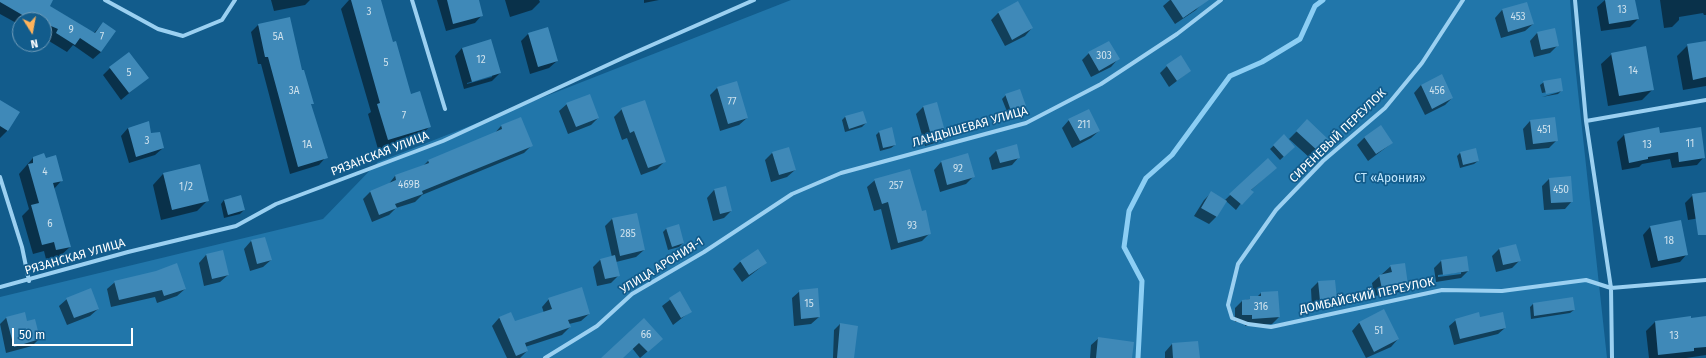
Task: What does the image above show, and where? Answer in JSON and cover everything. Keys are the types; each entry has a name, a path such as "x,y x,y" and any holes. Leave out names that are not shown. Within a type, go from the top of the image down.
{"street":[{"path":"105,0 158,29 183,36 222,20 234,0"},
{"path":"412,0 445,109"},
{"name":"РЯЗАНСКАЯ УЛИЦА","path":"0,287 29,281 128,252 236,226 276,204 443,141 627,56 754,0"},
{"name":"ЛАНДЫШЕВАЯ УЛИЦА","path":"792,194 841,173 1026,124 1101,84 1177,34 1221,0"},
{"name":"СИРЕНЕВЫЙ ПЕРЕУЛОК","path":"1238,264 1276,210 1323,162 1385,108 1422,63 1463,0"},
{"path":"1576,0 1586,121 1611,288 1612,358"},
{"path":"1586,121 1706,100"},
{"path":"0,177 22,248 29,281"},
{"name":"УЛИЦА АРОНИЯ-1","path":"545,358 597,326 632,294 704,252 792,194"},
{"name":"ДОМБАЙСКИЙ ПЕРЕУЛОК","path":"1238,264 1228,305 1232,318 1248,324 1271,327 1442,290 1502,291 1586,280 1611,288 1706,280"}],"green space":[{"name":"СТ «Арония»","path":"791,0 1570,0 1574,55 1607,358 0,358 0,297 323,219 378,162"}],"building":[{"path":"0,0 53,0 50,6 95,33 103,22 116,31 101,52 80,38 75,45 56,33 58,29 52,26 52,12 17,12 0,2"},
{"path":"351,0 381,0 393,42 396,41 411,94 420,91 431,127 388,140 377,104 380,103"},
{"path":"447,0 479,0 483,16 453,24"},
{"path":"1171,0 1209,0 1183,18"},
{"path":"1605,0 1635,0 1639,19 1609,24"},
{"path":"1018,1 1033,28 1012,40 998,12"},
{"path":"1527,2 1534,24 1508,32 1502,9"},
{"path":"290,17 302,70 304,70 314,104 311,104 328,158 298,167 268,57 265,57 258,24"},
{"path":"548,27 558,61 538,67 528,33"},
{"path":"1555,28 1559,46 1541,50 1537,32"},
{"path":"491,39 501,73 472,82 462,48"},
{"path":"1109,41 1120,59 1099,71 1088,52"},
{"path":"1706,41 1706,77 1693,80 1687,44"},
{"path":"1646,46 1654,90 1619,96 1611,53"},
{"path":"129,52 149,78 129,93 109,67"},
{"path":"1181,55 1191,71 1177,81 1166,65"},
{"path":"1442,74 1453,98 1432,109 1421,85"},
{"path":"1561,78 1563,91 1546,94 1543,81"},
{"path":"737,81 748,118 728,124 717,87"},
{"path":"1020,89 1026,106 1011,111 1005,94"},
{"path":"590,94 599,118 576,127 566,103"},
{"path":"0,100 20,112 8,131 0,126"},
{"path":"645,100 666,162 648,168 634,131 630,133 621,108"},
{"path":"937,102 946,135 932,139 923,106"},
{"path":"1089,109 1100,131 1080,141 1068,119"},
{"path":"863,111 867,123 849,129 845,116"},
{"path":"521,117 533,146 422,191 423,194 395,204 397,208 379,215 370,191 396,180 395,175 429,163 428,160 502,129 501,125"},
{"path":"1555,117 1558,141 1533,144 1530,120"},
{"path":"1307,119 1329,140 1319,152 1296,131"},
{"path":"149,121 151,133 160,132 164,148 136,157 128,128"},
{"path":"1381,125 1393,143 1376,154 1364,137"},
{"path":"892,127 896,145 883,148 879,131"},
{"path":"1659,127 1660,133 1701,127 1705,158 1679,162 1678,152 1648,157 1648,159 1629,163 1624,134"},
{"path":"1284,134 1295,147 1284,157 1273,145"},
{"path":"1017,144 1020,158 1000,163 996,150"},
{"path":"789,147 796,170 779,175 772,152"},
{"path":"1476,148 1479,161 1463,165 1460,152"},
{"path":"44,153 46,158 56,155 63,181 53,183 71,247 56,250 54,242 42,245 31,205 39,203 28,164 33,163 33,157"},
{"path":"968,153 975,177 947,185 941,161"},
{"path":"1268,158 1277,168 1251,190 1254,192 1242,205 1229,194"},
{"path":"200,164 209,201 172,210 163,173"},
{"path":"910,169 922,211 926,210 931,234 898,243 888,202 882,204 874,179"},
{"path":"1571,176 1573,202 1551,203 1549,178"},
{"path":"726,186 732,211 720,214 714,189"},
{"path":"1211,191 1227,201 1217,217 1201,208"},
{"path":"1706,192 1706,235 1698,235 1692,194"},
{"path":"241,195 245,210 228,215 224,200"},
{"path":"637,213 645,250 620,256 612,218"},
{"path":"1681,220 1688,255 1658,261 1650,226"},
{"path":"679,224 684,243 672,247 666,228"},
{"path":"265,237 272,260 257,264 251,240"},
{"path":"1516,244 1521,261 1503,265 1499,248"},
{"path":"758,249 767,263 749,275 740,261"},
{"path":"223,250 229,275 212,279 206,254"},
{"path":"615,255 620,276 605,279 600,259"},
{"path":"1467,256 1469,271 1443,275 1441,260"},
{"path":"177,263 186,289 164,296 162,290 119,300 114,281 156,271"},
{"path":"1405,263 1408,285 1382,289 1379,275 1392,272 1390,265"},
{"path":"1335,280 1337,299 1320,301 1318,281"},
{"path":"582,287 590,314 568,320 571,327 525,343 528,351 516,356 499,317 511,312 515,321 552,309 548,298"},
{"path":"91,288 99,309 74,318 66,298"},
{"path":"818,288 820,317 801,319 799,290"},
{"path":"680,291 692,312 681,318 669,298"},
{"path":"1278,291 1280,317 1252,319 1252,315 1242,315 1242,300 1250,299 1250,296 1261,296 1261,292"},
{"path":"1573,297 1575,310 1534,316 1533,303"},
{"path":"1384,309 1399,339 1374,352 1359,322"},
{"path":"25,312 27,321 35,319 40,339 14,347 6,317"},
{"path":"1479,312 1480,317 1503,312 1506,328 1460,339 1455,319"},
{"path":"1691,316 1691,318 1706,316 1706,347 1694,348 1694,351 1658,355 1655,321"},
{"path":"644,318 663,339 648,352 639,343 623,358 601,358"},
{"path":"840,323 858,326 854,358 837,358"},
{"path":"1098,337 1134,342 1132,358 1096,358"},
{"path":"1198,341 1200,358 1173,358 1172,343"}],"waterway":[{"path":"1138,358 1142,281 1124,247 1129,211 1146,178 1172,155 1230,76 1262,62 1300,39 1315,6 1323,0"}]}
